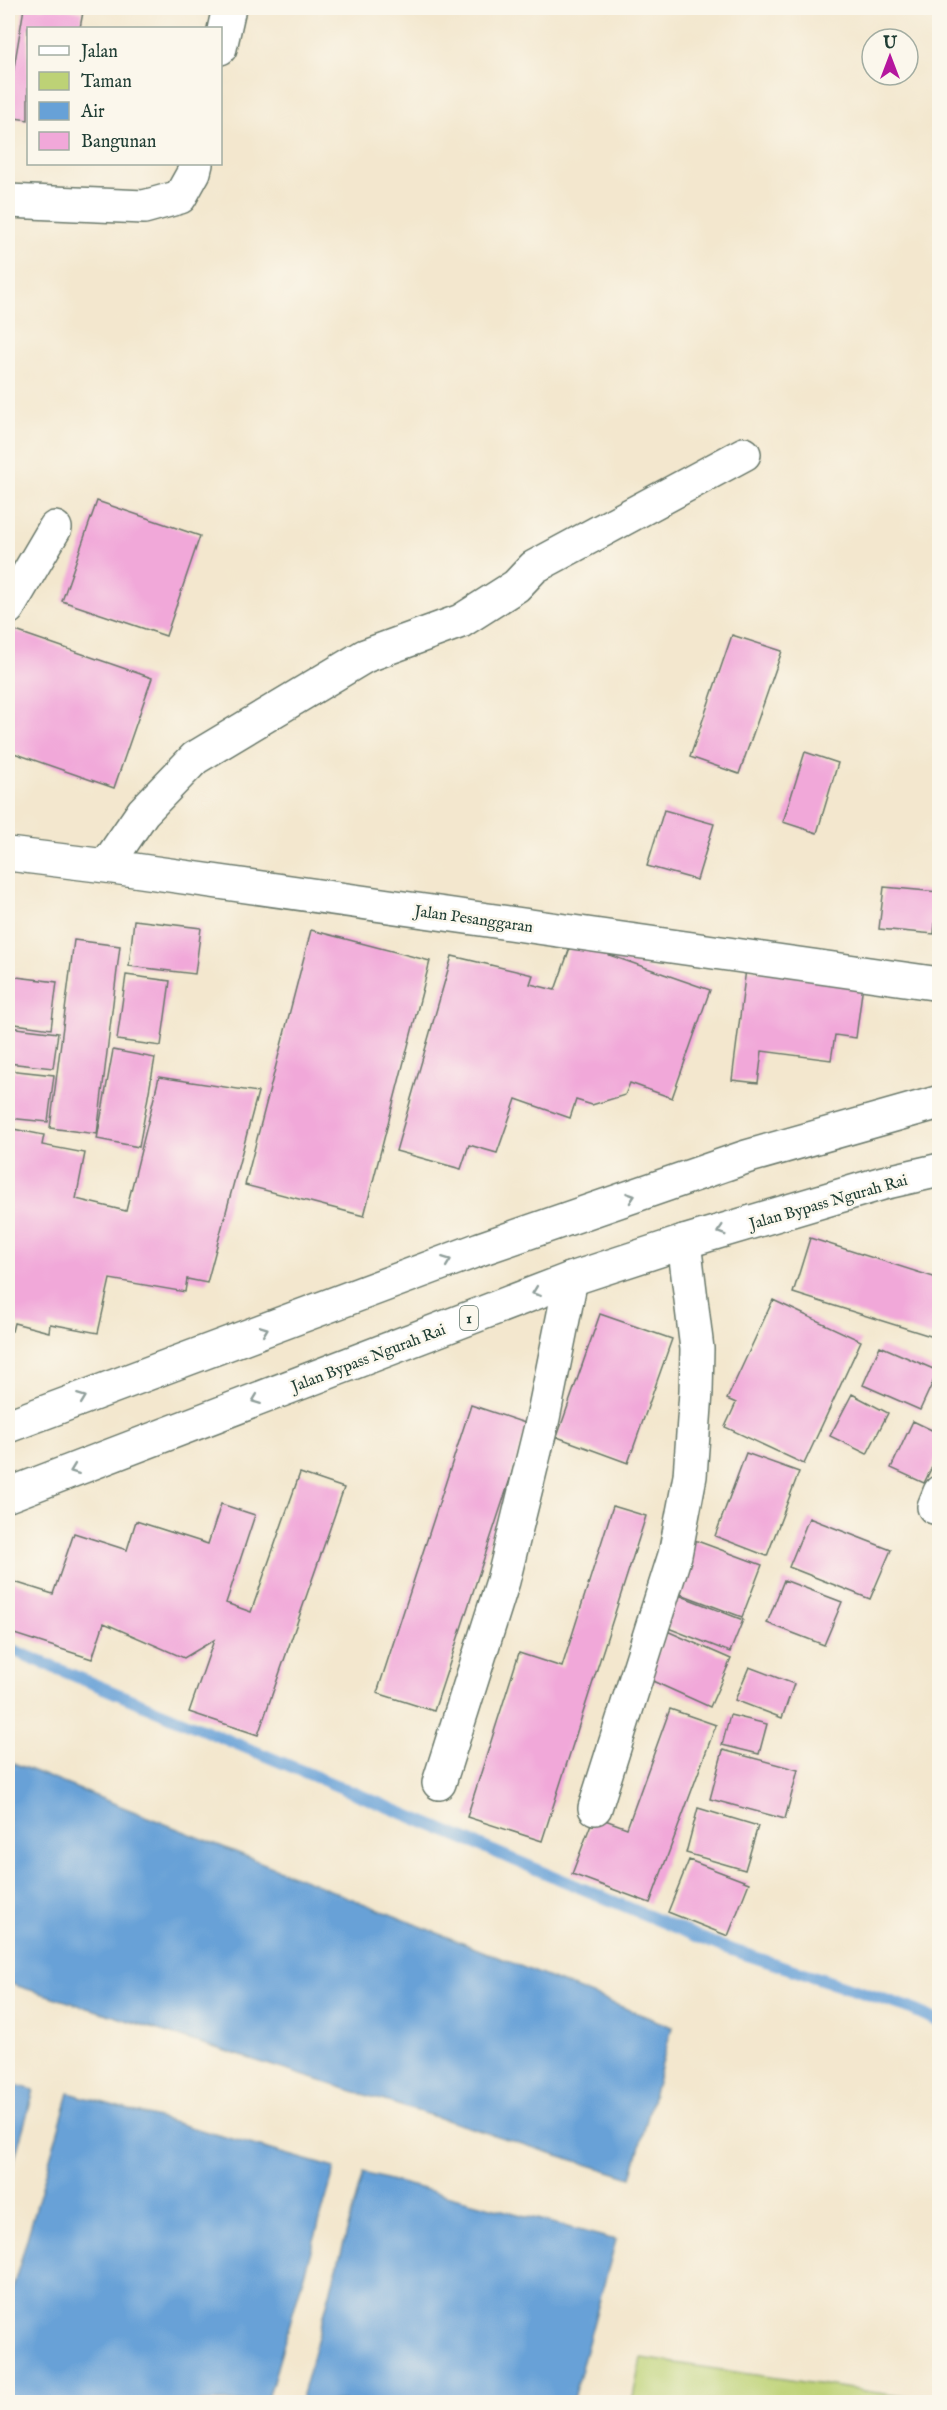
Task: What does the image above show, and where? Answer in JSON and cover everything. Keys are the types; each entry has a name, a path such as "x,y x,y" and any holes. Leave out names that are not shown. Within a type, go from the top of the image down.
{"main road":[{"path":"222,39 229,8"},
{"path":"8,201 144,207 180,196 196,165"},
{"path":"106,866 143,812 195,758 365,656 460,621 516,586 534,567 744,454"},
{"path":"8,608 55,528"},
{"name":"Jalan Pesanggaran","path":"8,854 939,984"},
{"path":"8,1426 491,1245 746,1157 939,1102"},
{"name":"Jalan Bypass Ngurah Rai","path":"8,1495 570,1279 684,1242 883,1183 939,1170"},
{"path":"596,1808 675,1555 690,1476 697,1349 684,1242"},
{"path":"440,1783 503,1581 543,1418 570,1279"}],"green space":[{"path":"641,2358 939,2402 632,2402"}],"water":[{"path":"8,1761 672,2027 631,2178 8,1983"},
{"path":"8,2083 34,2090 8,2182"},
{"path":"69,2093 335,2168 267,2402 8,2402 8,2305"},
{"path":"363,2173 616,2240 572,2402 300,2402"}],"building":[{"path":"24,8 57,8 83,12 80,27 27,27 27,120 8,117 8,103"},
{"path":"97,501 200,536 166,636 62,601"},
{"path":"10,629 152,678 114,788 8,751 8,636"},
{"path":"732,635 782,651 739,774 690,757"},
{"path":"805,752 838,763 817,833 783,822"},
{"path":"664,810 714,824 697,880 647,866"},
{"path":"884,887 938,892 934,934 879,929"},
{"path":"134,920 201,928 195,974 129,966"},
{"path":"311,930 430,961 364,1216 245,1185"},
{"path":"74,940 120,946 97,1134 50,1128"},
{"path":"572,942 710,990 672,1098 630,1083 625,1095 592,1105 576,1100 570,1118 516,1099 497,1153 469,1145 461,1169 396,1151 452,956 533,975 530,984 555,990"},
{"path":"746,969 863,984 856,1038 835,1035 831,1060 762,1051 758,1083 732,1080"},
{"path":"126,975 170,981 161,1046 117,1040"},
{"path":"8,976 57,982 51,1029 8,1023"},
{"path":"8,1027 58,1033 53,1068 8,1063"},
{"path":"113,1050 155,1058 139,1147 97,1139"},
{"path":"8,1070 54,1075 48,1122 8,1118"},
{"path":"159,1077 258,1092 207,1283 187,1279 185,1292 110,1279 98,1333 50,1324 49,1332 14,1323 12,1331 8,1330 8,1128 44,1135 42,1145 85,1153 76,1199 126,1211"},
{"path":"810,1238 940,1279 940,1339 793,1293"},
{"path":"773,1300 861,1341 804,1464 725,1427 736,1403 727,1399"},
{"path":"600,1314 672,1339 628,1463 557,1437"},
{"path":"880,1346 938,1371 920,1410 863,1385"},
{"path":"852,1394 888,1413 867,1454 830,1436"},
{"path":"471,1405 528,1424 434,1711 377,1693"},
{"path":"913,1421 940,1434 940,1451 924,1483 891,1468"},
{"path":"746,1453 799,1472 767,1556 715,1536"},
{"path":"300,1473 344,1488 258,1735 189,1712 214,1640 184,1658 104,1623 92,1659 8,1632 8,1580 53,1594 74,1533 127,1550 136,1521 208,1544 221,1504 255,1515 226,1603 251,1612"},
{"path":"613,1506 646,1516 542,1841 467,1817 519,1653 562,1667"},
{"path":"809,1518 891,1550 870,1599 789,1567"},
{"path":"689,1538 762,1565 742,1617 670,1590"},
{"path":"784,1580 842,1602 824,1645 767,1623"},
{"path":"676,1594 743,1620 730,1652 663,1626"},
{"path":"667,1631 731,1659 710,1707 646,1678"},
{"path":"749,1667 794,1684 782,1718 735,1700"},
{"path":"670,1709 716,1725 650,1903 572,1874 594,1816 627,1828"},
{"path":"730,1715 767,1724 759,1754 722,1745"},
{"path":"723,1750 798,1770 785,1819 710,1799"},
{"path":"698,1808 758,1826 745,1870 686,1853"},
{"path":"689,1860 749,1883 728,1936 668,1912"}],"waterway":[{"path":"8,1648 720,1946 907,2007 940,2022"}]}
